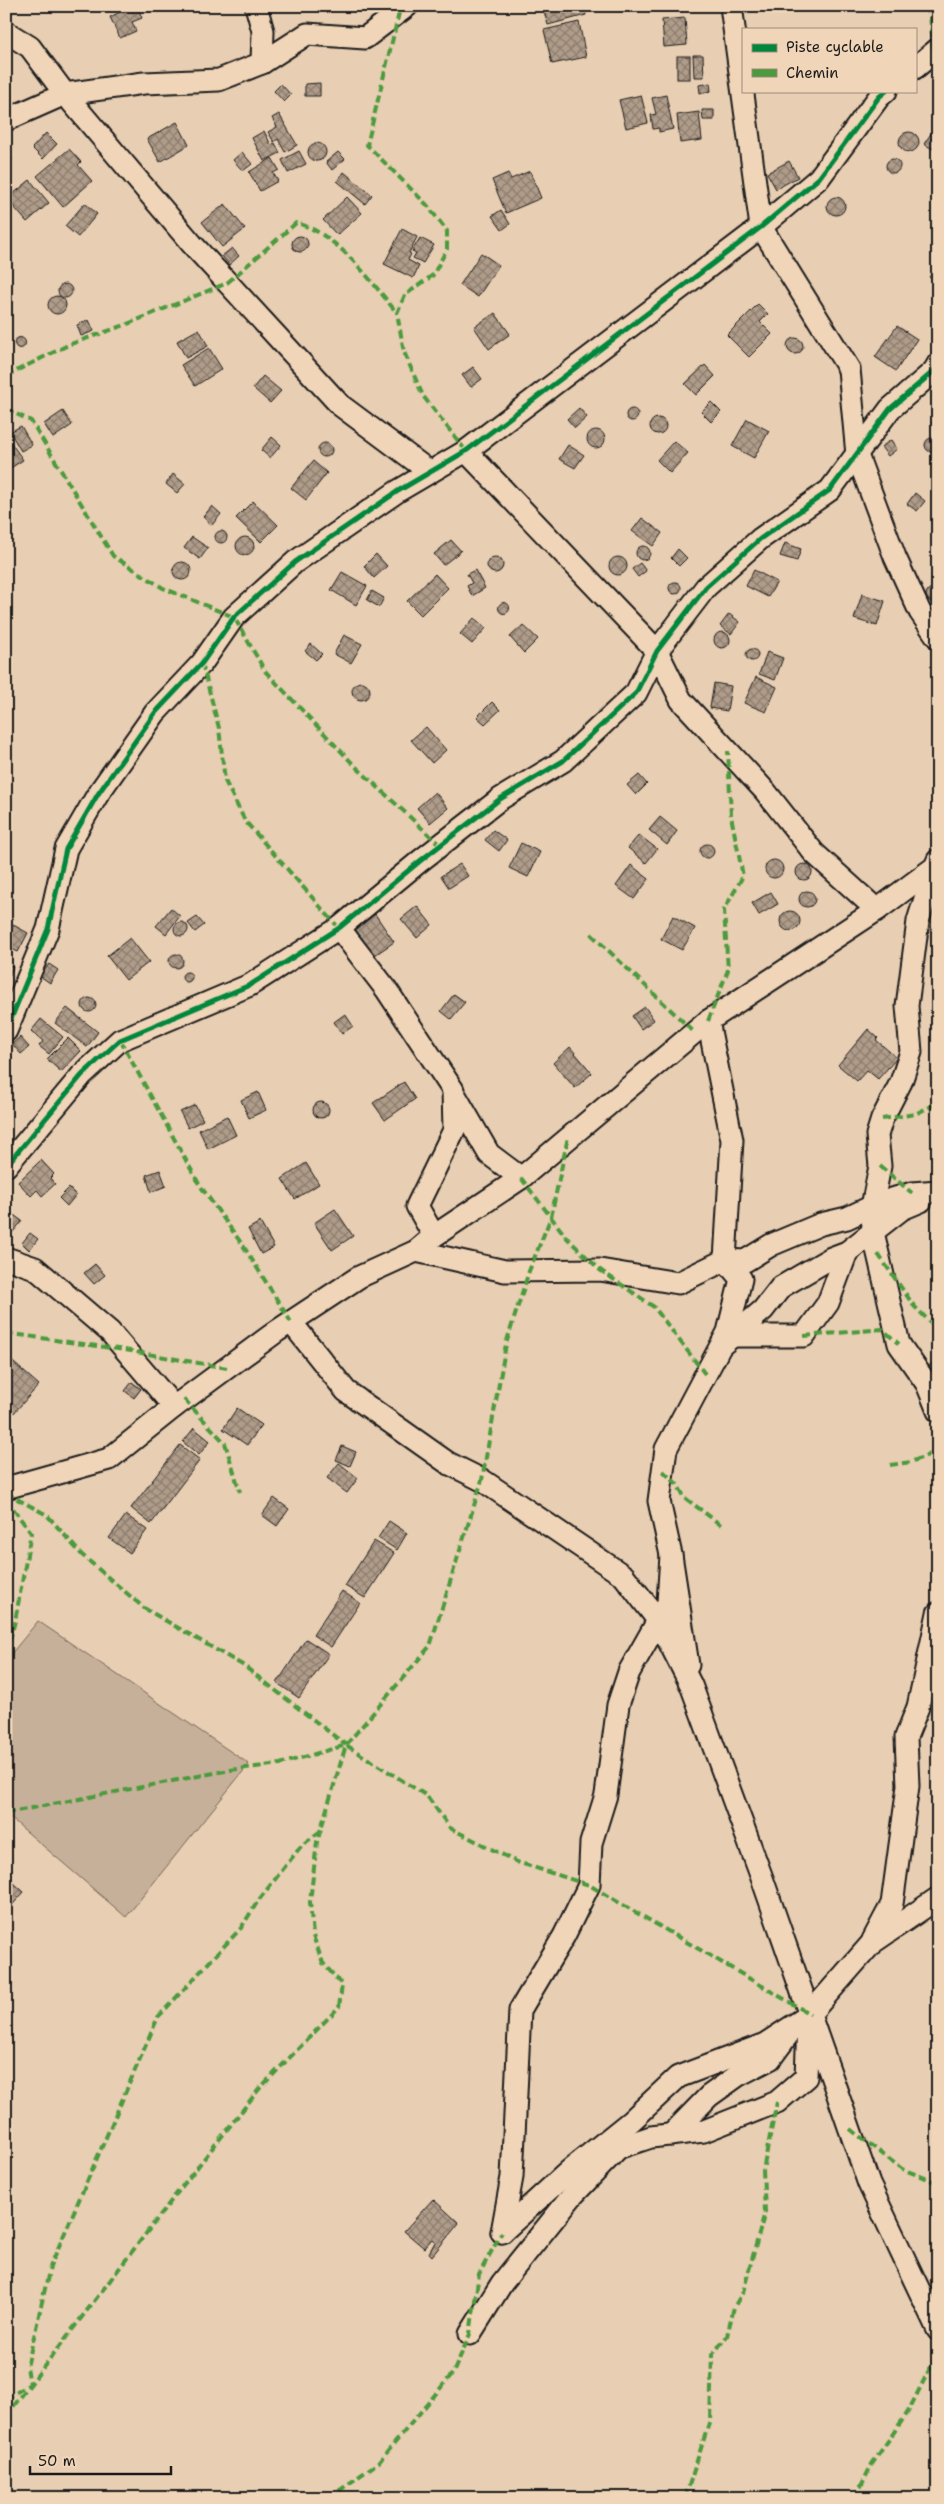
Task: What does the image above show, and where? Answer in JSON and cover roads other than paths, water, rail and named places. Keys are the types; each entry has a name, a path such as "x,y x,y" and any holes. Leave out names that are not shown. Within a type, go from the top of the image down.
{"street":[{"path":"256,6 263,31 262,63"},
{"path":"6,120 65,94 144,83 218,80 262,63 307,34 365,38 407,6"},
{"path":"730,6 742,92"},
{"path":"6,32 30,46 65,94 192,244 340,405 430,472"},
{"path":"916,67 938,49"},
{"path":"742,92 761,227 849,369 857,455 894,557 920,612 938,638"},
{"path":"6,1031 48,929 66,849 98,794 156,713 202,663 234,617 295,562 398,490 466,450 761,227 819,178 879,97 885,92"},
{"path":"6,1166 82,1075 120,1040 250,985 339,928 420,861 500,799 564,762 636,694 657,651 706,587 760,539 830,490 890,409 934,371 938,364"},
{"path":"466,450 657,651 681,700 765,792 814,853 877,910"},
{"path":"6,1488 108,1459 174,1407 291,1322 359,1277 416,1251 434,1236 521,1178 708,1021 877,910 936,863"},
{"path":"936,863 918,921 907,1006 911,1052 901,1082 882,1119 877,1135 880,1166 872,1207 873,1232 899,1344 927,1384 938,1411"},
{"path":"339,928 386,989 453,1090 489,1154 521,1178"},
{"path":"691,1685 671,1555 659,1501 666,1448 726,1341 741,1279 725,1260 732,1140 708,1021"},
{"path":"434,1236 417,1206 454,1130 453,1090"},
{"path":"416,1251 505,1271 600,1270 678,1283 725,1260 745,1261 771,1245 812,1227 847,1218 912,1193 938,1191"},
{"path":"726,1341 763,1310 781,1287 830,1258 847,1252 902,1209 938,1195"},
{"path":"726,1341 804,1336 828,1302 847,1252"},
{"path":"6,1258 35,1268 110,1332 174,1407"},
{"path":"291,1322 346,1391 448,1463 482,1480 624,1576 658,1620 691,1685 804,2018 869,2184 938,2330"},
{"path":"671,1555 668,1603 629,1672 618,1705 606,1795 591,1843 589,1885 564,1936 520,2010 512,2177 502,2232 569,2172 631,2121 678,2077 764,2044 804,2018"},
{"path":"872,1943 892,1904 908,1786 906,1737 918,1707 938,1613"},
{"path":"671,2135 708,2096 737,2076 770,2059 804,2018 872,1943 938,1898"},
{"path":"470,2334 502,2282 572,2196 618,2148 651,2137 704,2131 777,2102 806,2077 804,2018"}]}
